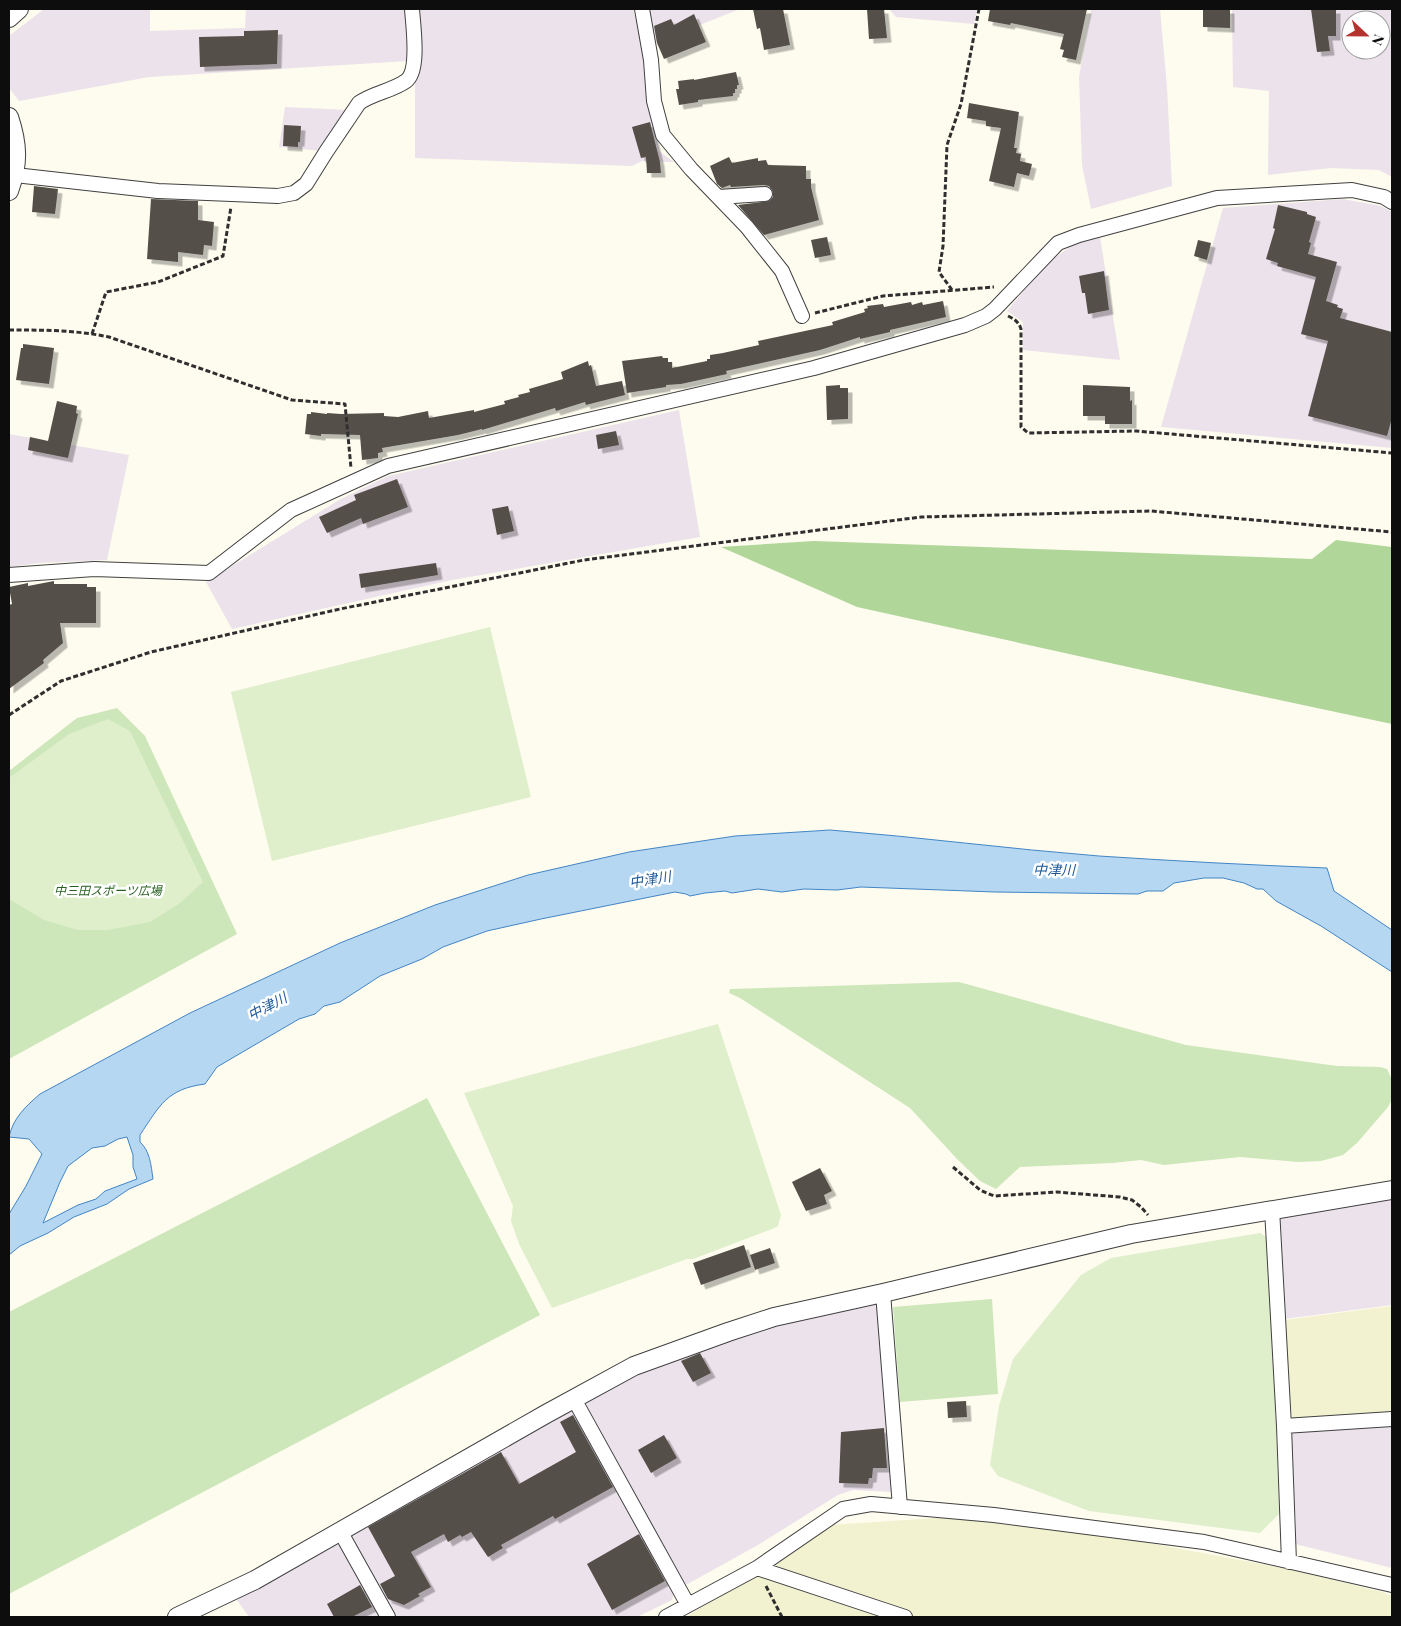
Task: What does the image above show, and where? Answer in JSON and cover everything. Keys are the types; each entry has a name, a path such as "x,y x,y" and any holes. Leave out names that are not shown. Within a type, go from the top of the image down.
{"street":[{"path":"9,18 19,9"},
{"path":"9,117 16,143 12,183 278,196 294,193 306,184 360,103 407,80 414,66 412,9"},
{"path":"642,9 651,60 654,102 663,135 691,169 747,227 782,271 802,316"},
{"path":"9,575 94,569 209,573 291,510 388,466 814,368 965,325 986,316 995,309 1058,243 1079,235 1217,198 1352,190 1384,197 1392,202"},
{"path":"719,197 765,194"},
{"path":"177,1617 255,1580 634,1366 728,1332 774,1317 1155,1229 1392,1190"},
{"path":"1272,1209 1284,1426 1289,1562"},
{"path":"883,1293 900,1507"},
{"path":"574,1399 688,1605"},
{"path":"1284,1426 1392,1418"},
{"path":"666,1617 757,1568 843,1509 871,1504 994,1515 1204,1542 1392,1585"},
{"path":"340,1531 388,1617"},
{"path":"757,1568 905,1617"}],"path":[{"path":"952,290 940,272 943,246 947,146 961,104 979,9"},
{"path":"92,334 106,292 158,282 223,256 233,194"},
{"path":"802,316 883,296 1017,285"},
{"path":"995,309 1020,324 1021,427 1028,433 1136,431 1392,453"},
{"path":"9,330 57,329 109,337 292,400 345,404 352,482"},
{"path":"9,715 61,681 151,652 340,609 584,560 922,517 1152,511 1392,532"},
{"path":"953,1167 980,1190 994,1196 1056,1192 1120,1197 1132,1200 1148,1215 1155,1229"},
{"path":"757,1568 782,1617"}],"shaded area":[{"path":"44,9 150,9 150,31 245,28 246,9 407,9 408,61 149,77 19,101 9,88 9,36"},
{"path":"415,9 633,9 647,67 659,151 674,162 642,161 632,166 415,158"},
{"path":"646,9 740,9 654,43"},
{"path":"889,9 977,9 974,24 896,17"},
{"path":"1091,9 1160,9 1167,87 1172,186 1091,209 1082,165 1079,77"},
{"path":"1232,9 1392,9 1392,177 1379,170 1331,168 1268,175 1269,91 1233,87"},
{"path":"285,107 349,110 322,151 279,147"},
{"path":"1343,199 1381,206 1392,212 1392,448 1161,427 1223,208"},
{"path":"1100,237 1120,360 1023,350 1023,322 1007,311 1045,265 1075,243"},
{"path":"679,410 700,537 452,580 232,629 206,582 339,500 388,476"},
{"path":"9,434 129,455 107,560 40,563 9,567"},
{"path":"1392,1195 1392,1305 1284,1319 1278,1221 1284,1214"},
{"path":"873,1303 878,1307 891,1492 853,1490 838,1495 758,1545 684,1586 675,1566 586,1410 587,1400 621,1379 728,1336"},
{"path":"569,1410 577,1412 675,1589 672,1600 637,1617 393,1617 349,1538 351,1532"},
{"path":"1392,1423 1392,1568 1295,1544 1296,1524 1290,1436 1293,1430"},
{"path":"332,1544 340,1545 380,1617 249,1617 237,1600"}],"green space":[{"path":"1336,540 1392,547 1392,724 857,607 721,547 814,541 1312,559"},
{"path":"490,627 531,797 272,861 231,692"},
{"name":"中三田スポーツ広場","path":"117,708 145,736 237,934 9,1059 9,771 77,718"},
{"path":"108,719 130,731 203,882 179,904 150,922 108,930 78,930 44,920 9,899 9,778 69,734"},
{"path":"959,982 1186,1045 1337,1066 1380,1067 1387,1069 1392,1080 1392,1099 1388,1107 1357,1143 1343,1155 1321,1161 1298,1162 1240,1157 1164,1165 1141,1160 1020,1167 996,1189 980,1181 910,1108 740,998 729,993 730,989"},
{"path":"718,1024 781,1215 778,1226 693,1259 687,1259 552,1308 519,1244 511,1221 513,1206 464,1093"},
{"path":"427,1098 540,1315 9,1594 9,1312"},
{"path":"1260,1233 1266,1237 1273,1341 1279,1514 1260,1533 1089,1511 998,1476 990,1465 999,1406 1013,1359 1081,1275 1111,1258"},
{"path":"992,1299 998,1394 900,1402 893,1307"},
{"path":"1392,1306 1392,1411 1292,1420 1284,1320"},
{"path":"994,1514 1293,1570 1382,1592 1392,1596 1392,1617 686,1617 831,1525"}],"water":[{"name":"中津川","path":"830,830 1099,856 1327,868 1334,891 1392,930 1392,972 1321,926 1276,901 1263,889 1257,889 1244,883 1223,878 1204,878 1174,883 1163,891 1147,891 1138,894 995,892 861,887 837,890 804,889 782,892 758,889 690,896 675,892 541,919 487,931 443,947 422,959 380,976 340,1002 324,1006 315,1014 299,1019 217,1067 205,1084 192,1086 173,1094 159,1107 140,1135 140,1142 150,1159 153,1179 129,1189 107,1204 74,1217 48,1233 20,1246 9,1255 9,1214 42,1154 29,1139 9,1137 17,1118 40,1094 190,1013 340,943 435,905 528,875 629,852 735,836","holes":["127,1137 133,1155 133,1167 137,1179 105,1191 96,1199 78,1205 43,1223 68,1166 92,1148 105,1146 118,1139"]}],"building":[{"path":"753,9 783,9 790,45 764,50 760,28 757,29"},
{"path":"867,9 884,9 887,38 869,39"},
{"path":"990,9 1087,9 1076,60 1062,57 1064,50 1060,49 1064,34 1011,23 1010,25 988,21"},
{"path":"1203,9 1230,9 1230,28 1203,27"},
{"path":"1311,9 1336,9 1336,36 1328,36 1330,51 1317,52"},
{"path":"694,14 706,42 664,59 657,43 654,26 671,19 674,25"},
{"path":"278,30 277,64 200,67 199,37 244,36 244,31"},
{"path":"736,72 739,85 737,85 733,96 698,100 698,102 679,105 676,89 679,89 678,81"},
{"path":"969,103 1019,112 1014,148 1017,148 1016,153 1021,154 1020,161 1032,164 1029,176 1017,173 1014,187 989,181 1001,128 986,126 986,121 967,118"},
{"path":"650,122 661,173 647,173 646,157 641,158 632,127"},
{"path":"284,125 301,126 298,147 283,146"},
{"path":"729,157 732,163 758,158 758,161 766,160 768,165 806,166 806,179 811,179 811,187 819,220 764,235 738,205 769,201 773,197 772,190 769,186 764,185 731,187 730,185 722,188 717,184 710,166"},
{"path":"34,186 58,189 55,214 32,212"},
{"path":"151,199 198,201 198,220 214,222 212,246 204,245 203,255 178,252 178,262 147,259"},
{"path":"1278,205 1307,212 1307,214 1316,217 1309,242 1311,243 1308,254 1337,262 1326,301 1343,309 1340,318 1392,332 1392,418 1387,436 1308,416 1328,341 1301,334 1316,277 1277,266 1278,263 1266,259 1275,229 1273,228"},
{"path":"827,237 831,255 815,258 811,240"},
{"path":"1198,240 1211,243 1207,260 1194,256"},
{"path":"1104,271 1109,310 1088,314 1085,293 1082,293 1079,276"},
{"path":"943,301 946,317 860,339 860,337 820,350 726,371 727,374 627,393 622,361 662,356 663,358 668,358 668,362 672,362 672,368 707,361 707,359 710,359 710,355 759,345 758,341 833,325 832,322 865,312 864,309 868,308 867,306 883,304 884,307 911,302 912,305 922,302 923,305"},
{"path":"23,344 54,348 49,384 16,380"},
{"path":"588,361 589,366 591,365 596,386 622,381 625,395 586,405 585,402 556,411 555,408 482,430 382,448 383,452 378,453 378,458 362,460 360,435 321,434 321,436 305,434 307,414 311,414 311,412 327,414 384,413 384,416 398,417 428,411 429,418 474,410 474,412 505,404 504,401 530,392 529,389 563,379 561,372"},
{"path":"840,385 840,388 848,388 848,419 827,420 826,386"},
{"path":"1083,385 1130,387 1132,424 1105,424 1105,416 1083,416"},
{"path":"57,401 77,406 76,413 78,414 68,458 28,450 30,437 48,441"},
{"path":"616,431 619,445 598,449 596,435"},
{"path":"397,479 408,507 363,524 361,518 327,533 319,517 356,500 354,495"},
{"path":"508,506 514,531 497,535 492,509"},
{"path":"436,563 438,575 361,588 359,574"},
{"path":"54,581 54,584 87,584 87,587 96,587 96,623 60,623 63,643 43,660 44,663 9,689 9,605 12,604 9,587 28,583 28,586"},
{"path":"820,1168 832,1191 824,1195 827,1204 806,1211 792,1182"},
{"path":"744,1245 751,1267 701,1285 693,1263"},
{"path":"770,1248 775,1263 755,1270 750,1255"},
{"path":"700,1353 711,1373 693,1382 681,1361"},
{"path":"966,1401 967,1417 948,1418 947,1402"},
{"path":"573,1415 613,1487 555,1519 553,1516 501,1545 503,1548 488,1557 471,1532 462,1537 460,1535 448,1542 444,1534 411,1552 431,1587 404,1605 388,1599 380,1584 395,1576 368,1527 501,1452 519,1484 576,1452 560,1422"},
{"path":"884,1428 887,1468 873,1468 872,1478 869,1478 868,1484 839,1483 841,1432"},
{"path":"664,1435 677,1458 651,1473 638,1450"},
{"path":"639,1534 665,1581 612,1610 587,1564"},
{"path":"360,1585 372,1607 352,1617 334,1617 327,1604"}]}
